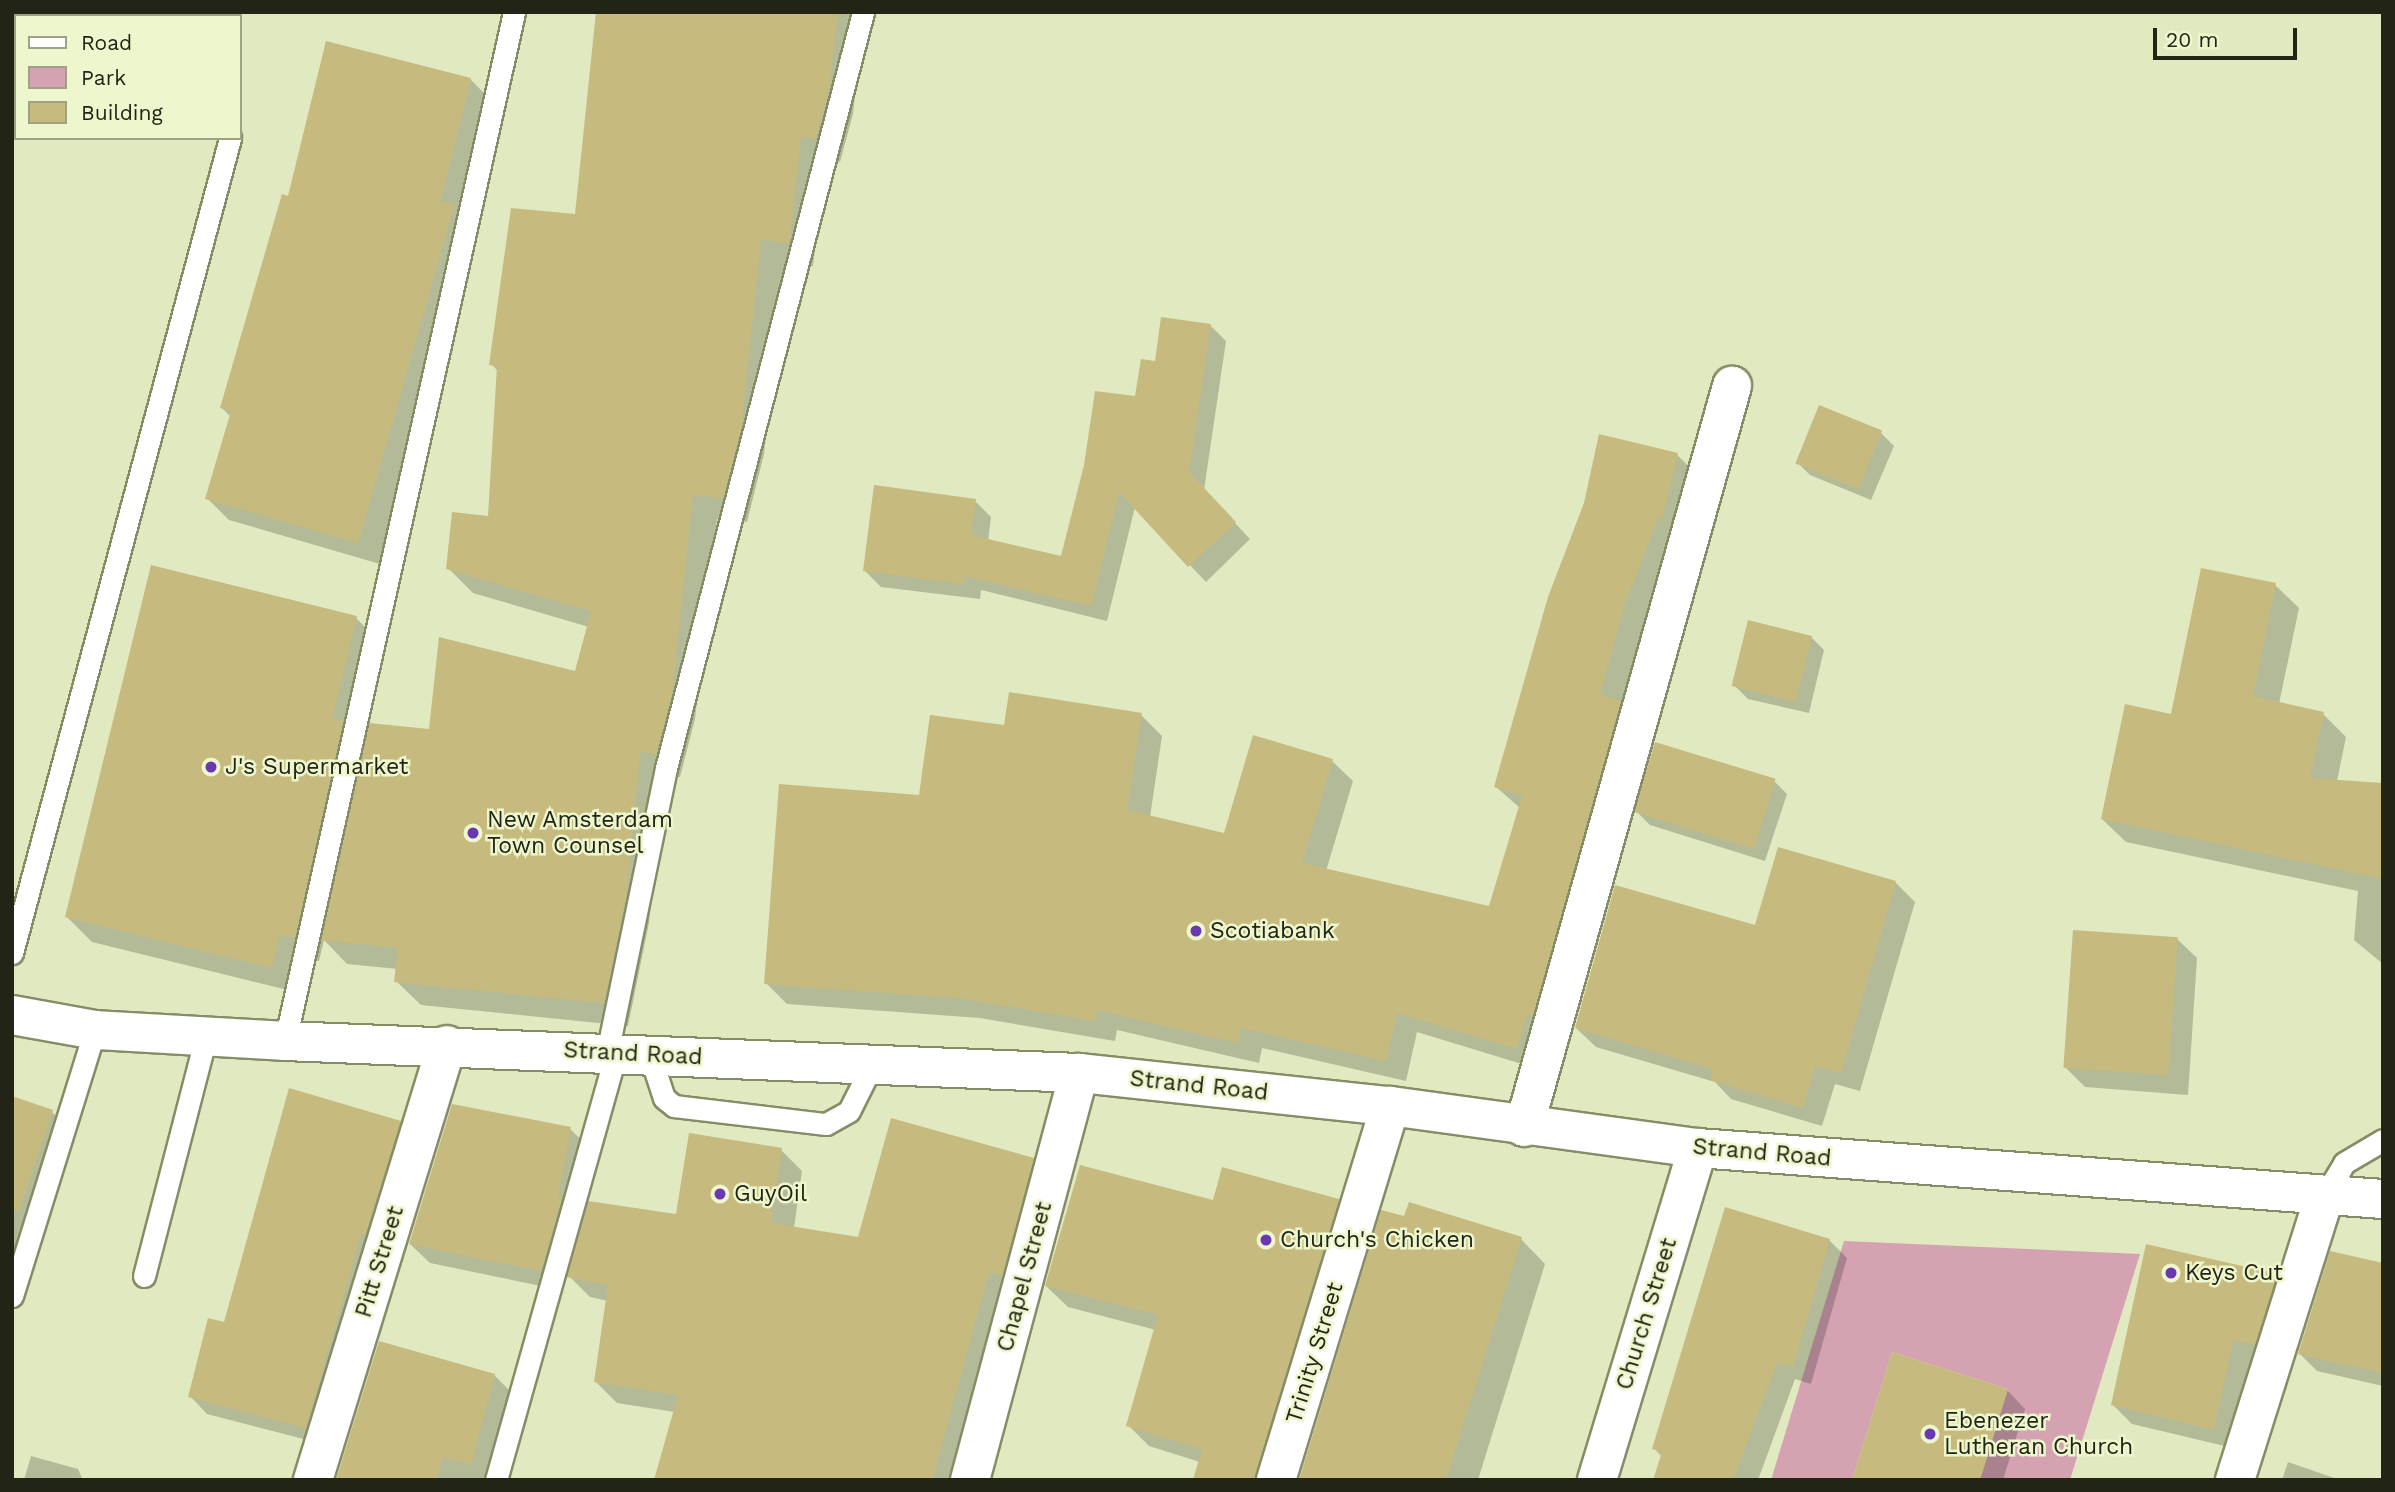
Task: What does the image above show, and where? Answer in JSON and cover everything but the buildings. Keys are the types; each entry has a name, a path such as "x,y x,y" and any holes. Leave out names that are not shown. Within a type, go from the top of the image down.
{"street":[{"path":"1524,1127 1732,386"},
{"name":"Strand Road","path":"12,1015 95,1030 285,1041 447,1045 1079,1073 1390,1106 1524,1127 1698,1148 2383,1199"},
{"name":"Pitt Street","path":"313,1480 447,1045"},
{"name":"Chapel Street","path":"970,1480 1079,1073"},
{"name":"Trinity Street","path":"1276,1480 1390,1106"},
{"name":"Church Street","path":"1597,1480 1698,1148"},
{"path":"2235,1480 2325,1195"}],"lane":[{"path":"285,1041 514,12"},
{"path":"496,1480 624,1054 669,755 863,12"},
{"path":"12,953 229,140"},
{"path":"12,1296 95,1030"},
{"path":"144,1276 206,1036"},
{"path":"624,1054 674,1106 826,1124 849,1111 872,1065"},
{"path":"2325,1195 2344,1163 2383,1140"}],"green space":[{"path":"1844,1241 2140,1254 2070,1480 1980,1480 2008,1389 1892,1352 1852,1480 1771,1480"}],"place":[{"name":"J's Supermarket","path":"211,767"},
{"name":"New Amsterdam Town Counsel","path":"473,833"},
{"name":"Scotiabank","path":"1196,931"},
{"name":"GuyOil","path":"720,1194"},
{"name":"Church's Chicken","path":"1266,1240"},
{"name":"Keys Cut","path":"2171,1273"},
{"name":"Ebenezer Lutheran Church","path":"1930,1434"}]}
